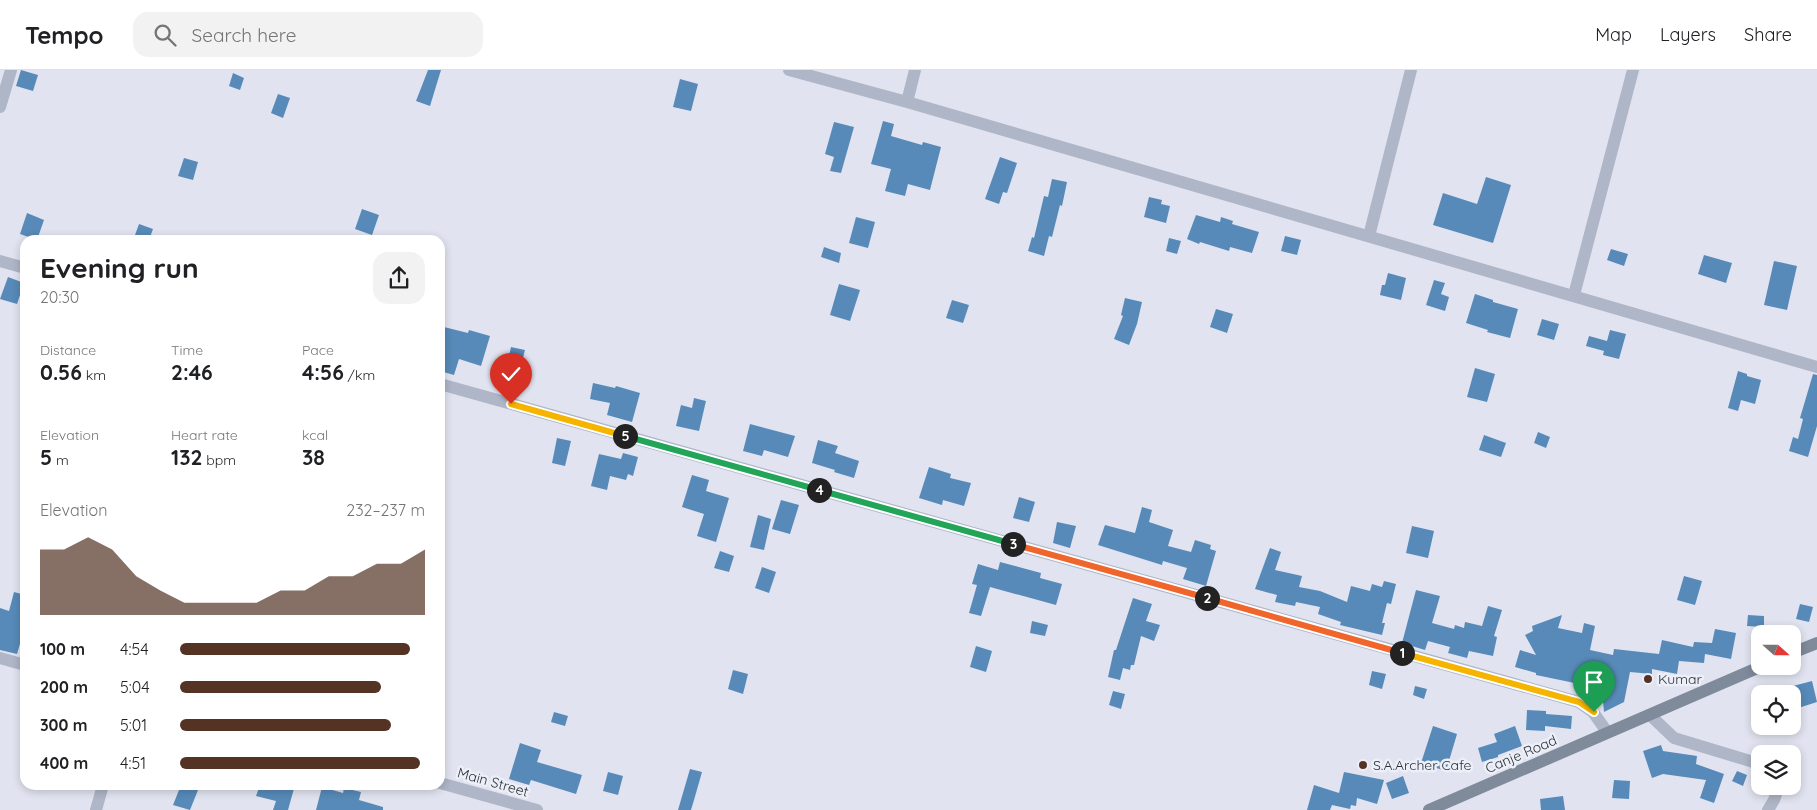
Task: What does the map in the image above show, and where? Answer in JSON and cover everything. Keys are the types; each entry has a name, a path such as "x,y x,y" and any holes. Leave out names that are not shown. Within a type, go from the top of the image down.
{"street":[{"path":"0,107 11,70"},
{"path":"789,70 907,102 1817,367"},
{"path":"907,102 915,70"},
{"path":"1370,236 1411,70"},
{"path":"1574,295 1633,70"},
{"path":"0,261 20,267"},
{"path":"445,385 1579,702 1594,712 1608,732"},
{"path":"1801,649 1817,643"},
{"path":"0,658 20,664"},
{"name":"Canje Road","path":"1429,810 1751,671"},
{"path":"1650,715 1674,738 1751,761"},
{"name":"Main Street","path":"445,784 537,810"},
{"path":"96,810 102,790"},
{"path":"1768,810 1776,795"}],"building":[{"path":"21,70 38,75 33,91 16,86"},
{"path":"428,70 441,70 430,106 416,101"},
{"path":"233,73 244,78 240,90 229,86"},
{"path":"680,79 698,84 691,111 673,107"},
{"path":"278,94 290,98 283,118 271,113"},
{"path":"883,121 894,124 891,136 922,145 923,142 941,147 930,190 908,184 905,196 885,191 891,169 871,164"},
{"path":"834,122 854,127 841,173 830,171 834,157 825,154"},
{"path":"1000,157 1017,163 1007,193 1003,192 999,204 985,199"},
{"path":"184,158 198,162 193,180 178,176"},
{"path":"1486,177 1511,185 1493,243 1433,225 1443,193 1477,204"},
{"path":"1052,179 1067,182 1062,206 1060,205 1052,237 1049,236 1044,256 1028,251 1032,237 1034,238 1044,196 1048,197"},
{"path":"1149,197 1162,200 1161,204 1170,206 1166,223 1144,217"},
{"path":"362,209 379,215 372,235 355,229"},
{"path":"27,213 44,220 39,235 20,234"},
{"path":"1196,215 1220,222 1221,217 1233,221 1232,224 1259,232 1252,253 1230,247 1229,251 1200,242 1199,244 1187,239"},
{"path":"856,217 875,222 868,248 849,243"},
{"path":"139,224 153,229 151,235 135,235"},
{"path":"1285,236 1301,240 1297,255 1281,251"},
{"path":"1169,238 1181,241 1177,254 1166,251"},
{"path":"824,247 841,253 839,263 821,257"},
{"path":"1611,249 1628,254 1624,266 1607,260"},
{"path":"1704,255 1732,263 1726,283 1698,274"},
{"path":"1774,261 1797,266 1787,310 1764,305"},
{"path":"1388,273 1406,278 1401,300 1380,295 1382,285 1385,285"},
{"path":"8,277 20,282 20,295 17,304 0,299"},
{"path":"1434,280 1445,283 1441,294 1449,297 1445,311 1426,305"},
{"path":"839,284 860,290 850,321 830,315"},
{"path":"1475,294 1493,300 1493,302 1518,309 1510,338 1487,332 1488,330 1466,323"},
{"path":"1125,298 1142,302 1137,324 1129,345 1114,339 1123,316 1121,315"},
{"path":"952,300 969,305 963,323 946,318"},
{"path":"1216,309 1233,314 1227,333 1210,327"},
{"path":"1542,319 1559,324 1554,340 1537,335"},
{"path":"445,327 468,333 469,330 490,336 481,366 459,359 454,375 445,372"},
{"path":"1610,330 1626,334 1619,359 1603,355 1604,351 1586,346 1589,336 1607,341"},
{"path":"511,347 525,350 519,373 506,369"},
{"path":"1475,368 1495,374 1487,402 1467,397"},
{"path":"1738,371 1761,380 1755,404 1741,400 1738,411 1728,408"},
{"path":"1813,374 1817,375 1817,426 1808,457 1789,451 1793,437 1798,439 1803,419 1800,418"},
{"path":"593,383 615,388 616,386 640,393 632,422 607,415 610,403 590,399"},
{"path":"694,398 706,401 699,431 676,426 681,405 692,408"},
{"path":"750,424 795,436 788,457 764,450 762,456 743,451"},
{"path":"1538,432 1550,437 1546,448 1534,443"},
{"path":"1484,435 1506,443 1501,457 1479,450"},
{"path":"557,438 571,441 565,466 552,463"},
{"path":"818,440 838,446 835,453 859,461 854,478 812,463"},
{"path":"623,453 638,457 633,476 628,474 626,480 610,476 607,490 591,486 599,454 621,459"},
{"path":"929,467 951,474 950,478 971,483 964,506 943,500 942,505 919,498"},
{"path":"692,475 709,480 706,491 729,498 716,542 697,536 704,514 682,507"},
{"path":"1019,497 1035,502 1029,522 1013,518"},
{"path":"781,500 799,505 790,534 772,529"},
{"path":"1142,507 1152,510 1149,522 1173,530 1168,546 1191,552 1195,540 1211,545 1210,549 1216,551 1206,586 1183,579 1187,568 1163,561 1162,565 1098,545 1105,525 1135,533"},
{"path":"758,515 771,519 764,550 750,547"},
{"path":"1057,522 1076,526 1070,548 1053,543"},
{"path":"1412,526 1434,531 1428,558 1406,553"},
{"path":"1270,548 1281,552 1275,570 1302,576 1299,587 1320,591 1347,602 1351,586 1370,591 1372,584 1382,587 1384,581 1396,584 1391,604 1387,603 1382,623 1385,623 1382,635 1340,625 1341,622 1318,614 1320,607 1296,602 1295,606 1275,602 1277,595 1255,589"},
{"path":"720,551 734,556 729,572 714,568"},
{"path":"1000,562 1041,573 1040,578 1062,584 1056,605 990,587 981,616 969,613 977,585 972,584 978,564 998,570"},
{"path":"762,567 776,572 769,593 755,588"},
{"path":"1684,576 1702,581 1695,605 1677,600"},
{"path":"1416,590 1440,596 1432,623 1454,629 1455,625 1464,628 1465,622 1482,626 1488,606 1502,610 1494,636 1497,637 1493,656 1469,651 1467,658 1448,653 1450,647 1428,641 1425,650 1402,643"},
{"path":"14,592 20,594 20,644 17,654 0,650 0,608 9,611"},
{"path":"1133,598 1152,604 1146,621 1160,625 1154,641 1141,636 1134,665 1131,665 1130,670 1123,668 1120,680 1108,677 1114,650 1116,650"},
{"path":"1800,604 1813,607 1809,622 1796,619"},
{"path":"1562,615 1558,628 1582,633 1584,623 1595,626 1590,650 1613,655 1614,649 1659,654 1662,640 1693,647 1694,642 1712,643 1715,629 1736,633 1731,659 1705,654 1704,663 1679,661 1677,674 1652,669 1652,674 1630,672 1624,702 1604,712 1603,701 1591,697 1594,687 1536,675 1536,673 1515,667 1520,650 1536,655 1525,635 1533,631 1532,626"},
{"path":"1748,615 1764,616 1764,625 1747,626"},
{"path":"1032,621 1048,625 1045,636 1030,633"},
{"path":"976,646 992,651 986,672 970,667"},
{"path":"733,670 748,674 743,694 728,689"},
{"path":"1372,671 1386,674 1382,689 1369,685"},
{"path":"1812,681 1817,702 1801,707 1801,685 1797,685"},
{"path":"1415,686 1427,689 1424,699 1413,695"},
{"path":"1113,691 1125,694 1121,709 1109,705"},
{"path":"1527,710 1546,711 1546,714 1572,716 1571,729 1545,726 1545,731 1526,730"},
{"path":"554,712 568,716 565,726 551,722"},
{"path":"1433,726 1457,734 1446,771 1421,763"},
{"path":"1515,726 1522,746 1482,762 1478,748 1497,742 1494,734"},
{"path":"520,743 541,750 537,762 582,775 576,794 531,780 529,785 509,779"},
{"path":"1661,745 1663,751 1697,756 1696,764 1724,774 1714,803 1700,798 1706,780 1663,774 1652,778 1643,751"},
{"path":"690,769 702,772 694,800 691,810 678,810"},
{"path":"1737,771 1747,775 1743,786 1732,781"},
{"path":"608,772 623,776 618,795 603,791"},
{"path":"1344,772 1384,780 1377,804 1357,798 1356,806 1351,805 1350,809 1332,805 1330,810 1307,810 1314,785 1339,793"},
{"path":"1403,776 1409,793 1392,799 1386,783"},
{"path":"1614,780 1630,781 1629,799 1612,798"},
{"path":"179,790 198,790 190,810 173,805"},
{"path":"258,790 294,790 288,810 273,810 276,801 256,796"},
{"path":"321,790 332,790 343,793 344,790 361,792 359,800 383,807 383,810 316,810"},
{"path":"1563,796 1565,810 1541,810 1540,799"}],"place":[{"name":"Kumar","path":"1648,679"},
{"name":"S.A.Archer Cafe","path":"1363,765"}],"route":[{"path":"511,404 1579,702 1594,712"}]}
